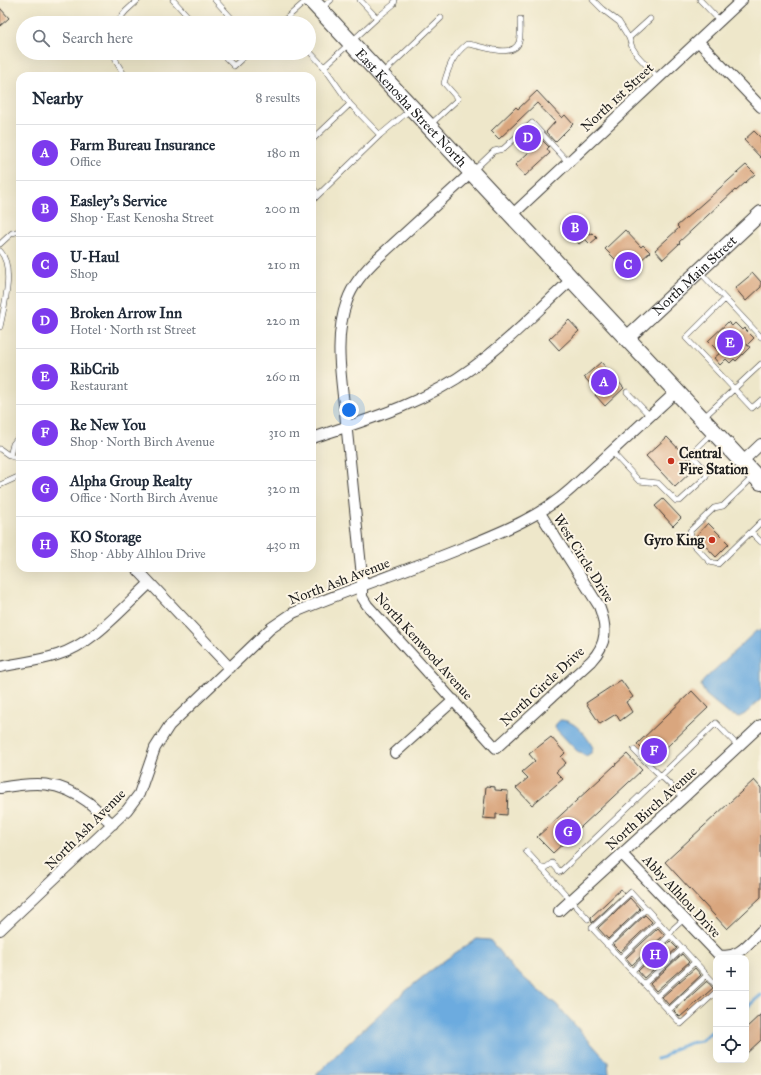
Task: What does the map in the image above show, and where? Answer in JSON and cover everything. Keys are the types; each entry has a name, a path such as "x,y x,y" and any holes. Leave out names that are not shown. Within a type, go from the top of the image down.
{"main road":[{"name":"East Kenosha Street North","path":"320,3 350,42 567,274"},
{"name":"North Main Street","path":"627,338 761,213"},
{"path":"567,274 758,479"}],"street":[{"name":"North 1st Street","path":"512,215 742,0"},
{"path":"698,41 761,107"},
{"name":"North Kenwood Avenue","path":"472,172 366,270 350,294 342,320 340,358 362,577 362,597 367,605 496,748"},
{"path":"316,437 402,407 459,377 495,349 567,274"},
{"name":"North Ash Avenue","path":"0,930 113,824 136,800 143,785 155,748 169,726 271,628 284,618 303,608 362,587 495,535 540,513 559,499 612,452 677,391"},
{"path":"742,462 761,444"},
{"name":"West Circle Drive","path":"540,513 599,606 604,618"},
{"path":"140,572 230,668"},
{"path":"0,667 57,655 78,646 93,636 150,582"},
{"name":"North Circle Drive","path":"496,748 596,656 604,640 604,618"},
{"path":"395,753 454,700"},
{"name":"North Birch Avenue","path":"559,911 684,798 761,725"},
{"path":"0,788 35,783 63,789 88,802 113,824"},
{"name":"Abby Alhlou Drive","path":"622,854 712,950 719,955 726,957 734,956 761,932"}],"lane":[{"path":"122,16 138,0"},
{"path":"173,0 188,16"},
{"path":"215,0 230,16"},
{"path":"290,16 307,0"},
{"path":"360,0 377,18"},
{"path":"324,67 394,4 394,0"},
{"path":"593,0 619,22 630,38 632,47 637,55 658,78"},
{"path":"700,0 720,21"},
{"path":"381,75 441,18"},
{"path":"428,126 458,99 444,83 448,71 458,52 467,44 491,49 508,51 513,50 519,43 520,19"},
{"path":"630,38 650,19"},
{"path":"316,58 324,67 350,104 380,135"},
{"path":"116,60 123,72"},
{"path":"228,60 234,66 240,60"},
{"path":"316,136 350,104"},
{"path":"316,197 380,135 411,108"},
{"path":"472,172 494,151 503,149 532,123 568,162"},
{"path":"0,244 12,233 16,232"},
{"path":"0,250 4,255 7,269 7,284 0,327"},
{"path":"699,271 761,337"},
{"path":"725,299 686,338 752,408 761,400"},
{"path":"702,419 761,364"},
{"path":"627,392 650,416"},
{"path":"612,452 639,481 658,483 676,501 680,501 706,477 707,472 691,454 714,431"},
{"path":"10,456 13,444 16,440"},
{"path":"0,449 10,456 16,458"},
{"path":"0,485 16,478"},
{"path":"758,479 724,506 714,508 690,532 692,543 710,562 718,564 761,522"},
{"path":"751,532 761,542"},
{"path":"543,870 552,864 560,872 716,722 738,746"},
{"path":"634,750 653,770 669,782 684,798"},
{"path":"526,851 588,919"},
{"path":"713,982 631,892 592,928 681,1024 713,995"},
{"path":"607,945 646,909"},
{"path":"632,971 667,938 674,928 684,919"},
{"path":"620,958 658,922"},
{"path":"644,984 683,948"},
{"path":"656,997 695,962"},
{"path":"668,1011 707,975"}],"water":[{"path":"761,630 761,699 745,714 739,717 729,714 706,695 701,686 703,681 756,631"},
{"path":"560,720 571,723 580,730 593,748 591,753 586,756 577,751 555,728 556,724"},
{"path":"477,939 490,940 513,969 557,1005 608,1062 609,1075 316,1075 373,1020 413,985 455,953"}],"building":[{"path":"0,8 9,18 0,26"},
{"path":"537,91 562,118 565,115 573,124 555,142 546,132 555,122 537,103 499,139 491,131 516,107 518,109"},
{"path":"754,131 761,138 761,158 744,140"},
{"path":"542,140 549,147 547,149 550,153 525,176 515,165"},
{"path":"746,165 755,174 736,191 735,190 679,242 680,243 663,259 655,250 679,228 677,226"},
{"path":"568,217 574,223 577,221 590,234 592,233 597,238 590,244 585,239 579,244 561,224"},
{"path":"625,230 641,247 643,245 650,252 628,272 605,249"},
{"path":"753,273 761,282 761,287 746,301 735,288"},
{"path":"569,320 579,331 559,350 549,339"},
{"path":"728,322 732,326 735,323 742,330 744,328 754,338 747,345 750,347 736,361 734,359 730,363 726,359 720,365 714,358 720,353 708,341"},
{"path":"601,362 624,388 605,406 595,395 598,392 584,377"},
{"name":"Central Fire Station","path":"667,437 696,467 675,487 646,456"},
{"path":"663,499 681,518 673,526 655,506"},
{"name":"Gyro King","path":"708,523 729,544 716,557 696,536"},
{"path":"621,680 633,697 626,702 632,712 620,721 616,714 600,724 586,703"},
{"path":"692,691 708,708 653,760 637,744"},
{"path":"551,737 565,753 561,757 566,763 556,772 563,779 532,805 516,788 528,778 522,772 535,761 529,754"},
{"path":"627,754 642,770 553,853 537,837"},
{"path":"754,780 761,788 761,897 727,929 665,862"},
{"path":"486,786 495,787 495,790 508,791 507,815 496,814 496,819 483,818"},
{"path":"621,889 624,893 592,923 591,917"},
{"path":"630,898 640,909 608,939 598,928"},
{"path":"645,915 652,922 620,952 613,945"},
{"path":"658,928 664,935 632,965 626,958"},
{"path":"670,941 677,948 644,978 638,971"},
{"path":"682,954 689,962 656,991 650,984"},
{"path":"695,968 701,975 669,1005 662,997"},
{"path":"707,981 713,988 680,1017 674,1011"},
{"path":"761,1014 761,1040 749,1051 749,1027 749,1025"}],"waterway":[{"path":"749,1005 761,995"},
{"path":"657,1059 664,1057 674,1049 690,1043 701,1041 713,1031"}],"place":[{"name":"Broken Arrow Inn","path":"528,138"},
{"name":"Easley's Service","path":"575,228"},
{"name":"U-Haul","path":"628,265"},
{"name":"RibCrib","path":"730,343"},
{"name":"Farm Bureau Insurance","path":"604,382"},
{"name":"Central Fire Station","path":"671,461"},
{"name":"Gyro King","path":"712,540"},
{"name":"Re New You","path":"654,751"},
{"name":"Alpha Group Realty","path":"568,832"},
{"name":"KO Storage","path":"655,955"}]}
